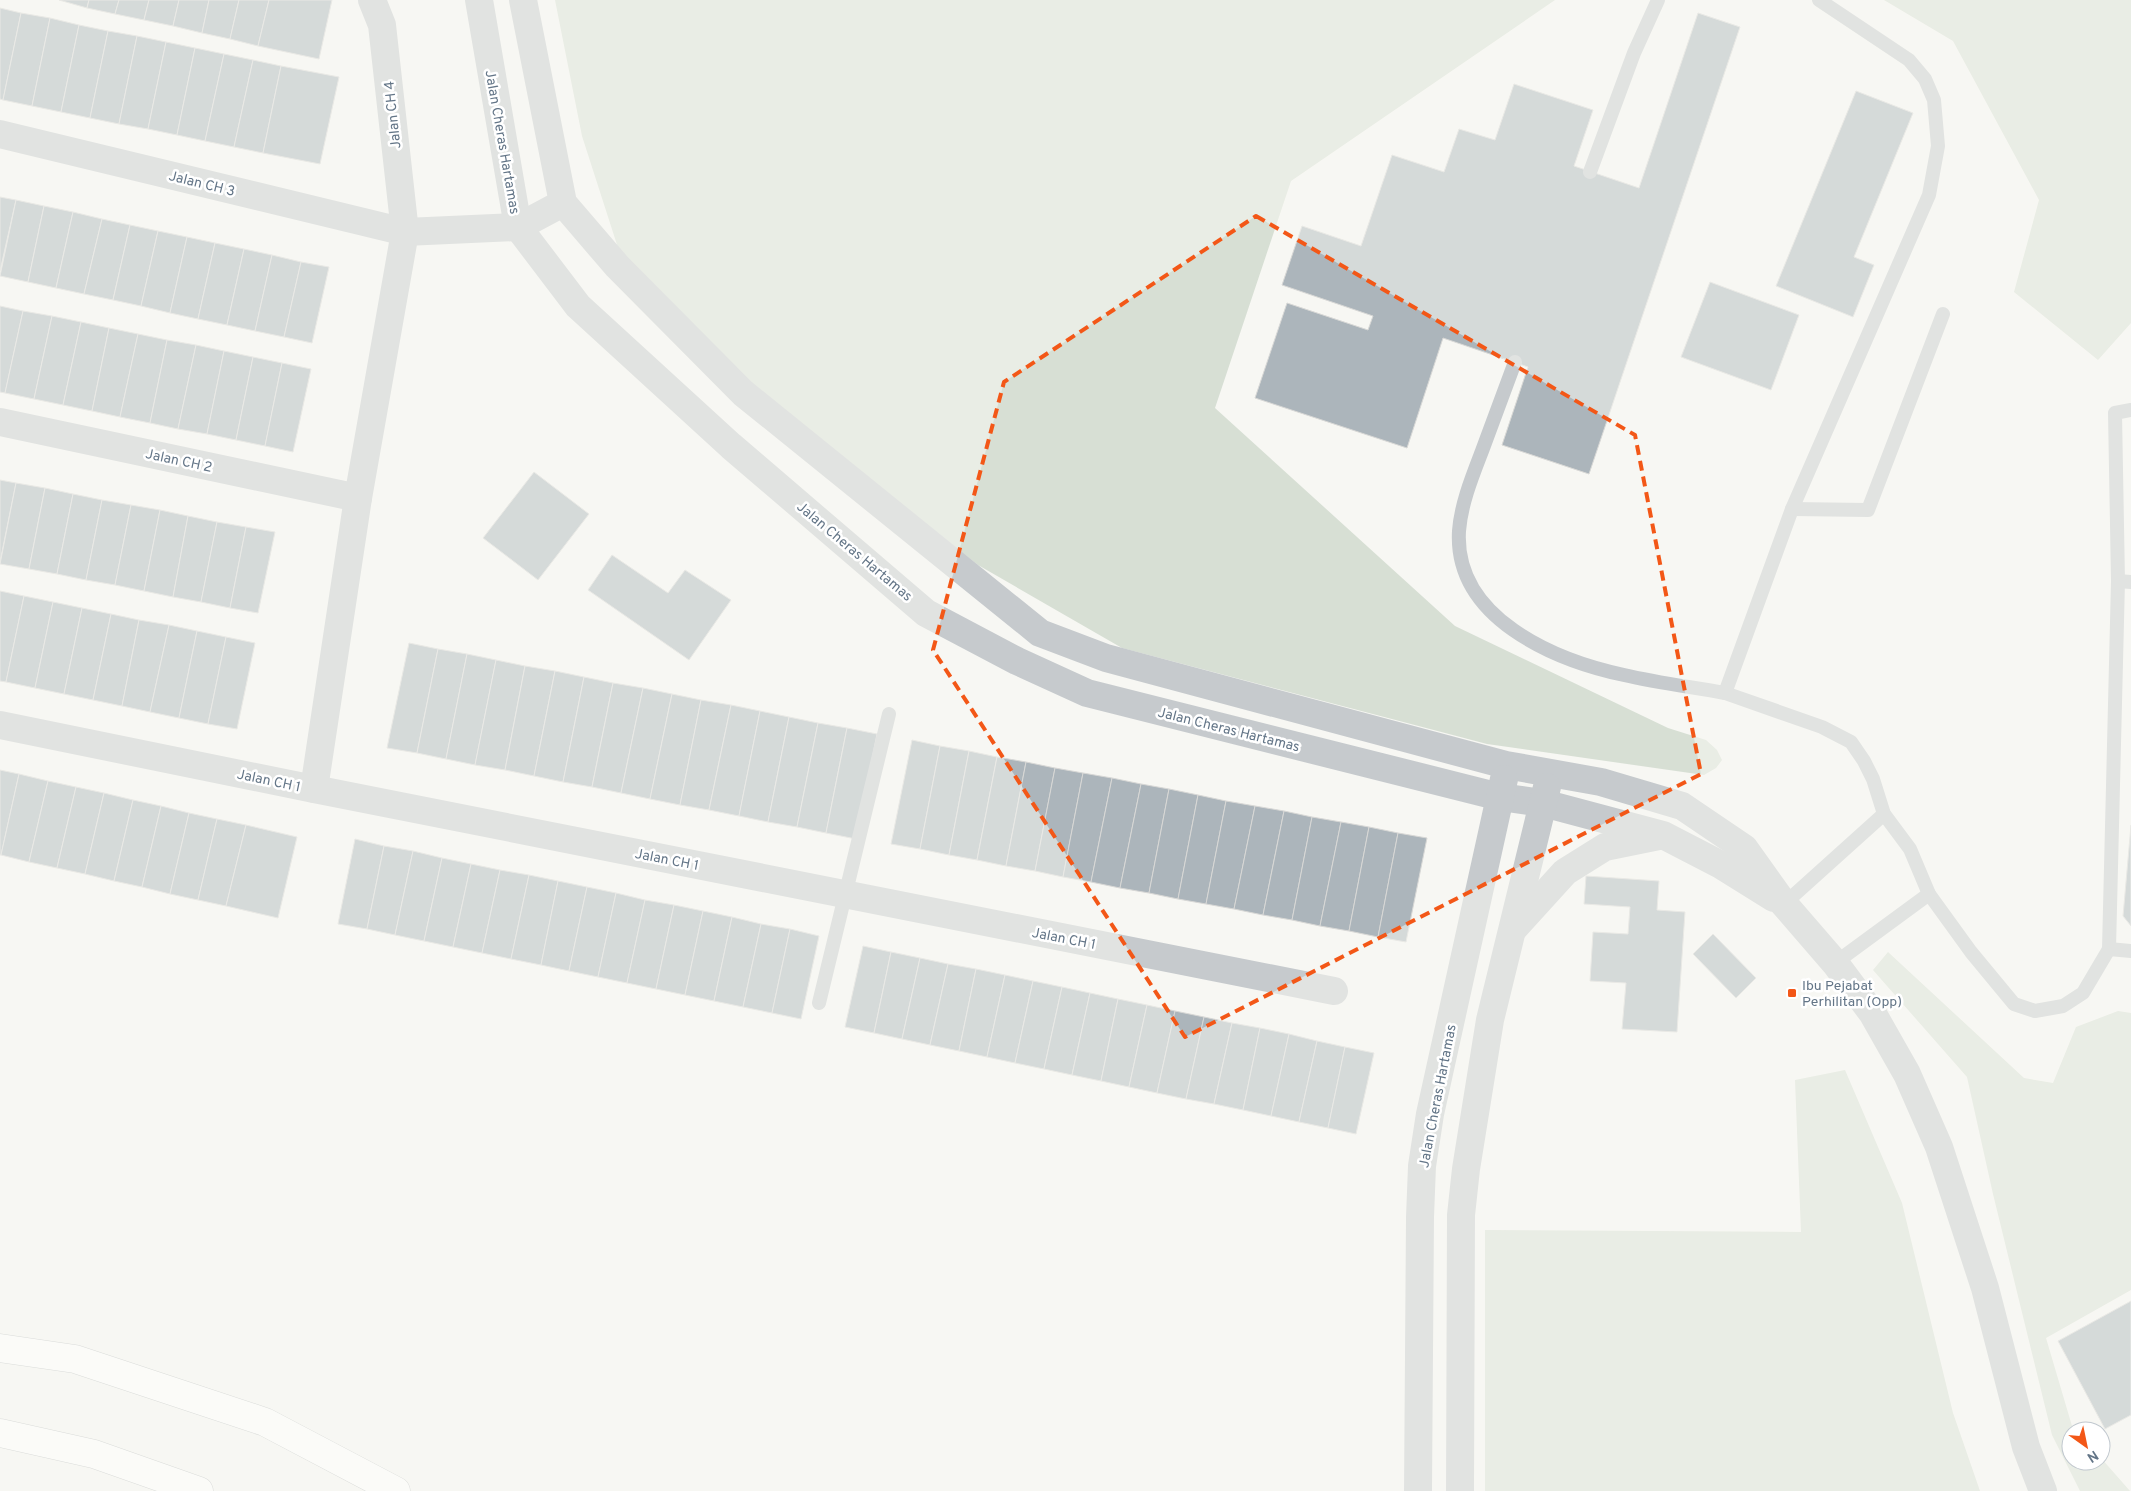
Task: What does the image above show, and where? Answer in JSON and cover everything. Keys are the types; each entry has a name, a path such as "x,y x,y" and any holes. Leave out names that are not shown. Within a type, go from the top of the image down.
{"highway":[{"path":"0,1348 75,1359 266,1422 396,1491"},
{"path":"0,1433 94,1454 199,1491"}],"street":[{"name":"Jalan CH 4","path":"314,789 358,498 405,232 382,25 372,0"},
{"name":"Jalan Cheras Hartamas","path":"479,0 518,227 578,306 731,446 926,612 1017,661 1087,693 1500,797 1543,803 1663,835 1722,865 1784,904"},
{"path":"523,0 562,203 617,266 743,393 1040,633 1106,658 1506,765 1601,782 1682,806 1744,848 1784,904 1836,963 1873,1014 1907,1074 1939,1147 1986,1288 2026,1446 2043,1491"},
{"name":"Jalan CH 3","path":"0,134 405,232 518,227"},
{"path":"518,227 562,203"},
{"name":"Jalan CH 2","path":"0,422 358,498"},
{"name":"Jalan CH 1","path":"0,724 314,789 1334,991"},
{"name":"Jalan Cheras Hartamas","path":"1418,1491 1422,1166 1430,1114 1506,765"},
{"path":"1460,1491 1461,1215 1472,1122 1490,1020 1550,772"},
{"path":"1512,930 1565,872 1605,847 1663,835"},
{"path":"1452,1013 1490,1020"}],"lane":[{"path":"1590,172 1634,53 1658,0"},
{"path":"1726,693 1792,509 1929,195 1938,146 1934,100 1925,78 1909,60 1819,0"},
{"path":"1792,509 1868,510 1943,314"},
{"path":"1515,362 1467,491 1459,531 1461,561 1473,591 1495,618 1530,640 1572,659 1623,675 1726,693 1822,727 1851,742 1873,779 1884,814 1910,849 1929,894 1971,952 2014,1004 2035,1011 2063,1006 2082,993 2109,949 2125,582 2115,413 2131,410"},
{"path":"819,1002 889,714"},
{"path":"1784,904 1884,814"},
{"path":"1836,963 1929,894"},
{"path":"2109,949 2131,951"}],"highlighted area":[{"path":"1256,216 1635,435 1701,774 1185,1037 933,650 1004,382"}],"shaded area":[{"path":"555,0 1555,0 1291,181 1215,408 1455,626 1668,728 1706,740 1717,750 1722,760 1716,768 1704,775 1487,744 1122,648 978,565 732,372 619,251 582,136"},
{"path":"1884,0 2131,0 2131,323 2098,360 2014,292 2039,200 1953,41"},
{"path":"1888,952 2024,1078 2053,1083 2076,1027 2118,1011 2131,1013 2131,1290 2046,1338 2071,1421 2061,1421 2061,1453 2052,1435 1993,1194 1967,1077 1873,970"},
{"path":"1845,1070 1902,1203 1953,1413 1980,1491 1485,1491 1485,1230 1801,1232 1795,1080"},
{"path":"2111,1469 2130,1491 2080,1491 2070,1471 2111,1471"}],"building":[{"path":"59,0 89,0 87,8"},
{"path":"89,0 119,0 115,14 87,8"},
{"path":"119,0 149,0 144,20 115,14"},
{"path":"149,0 179,0 173,26 144,20"},
{"path":"179,0 209,0 202,33 173,26"},
{"path":"209,0 239,0 230,39 202,33"},
{"path":"239,0 269,0 258,46 230,39"},
{"path":"269,0 332,0 319,59 258,46"},
{"path":"0,8 21,13 3,100 0,99"},
{"path":"21,13 50,18 32,106 3,100"},
{"path":"1698,13 1740,27 1589,474 1502,445 1528,367 1443,338 1407,448 1255,398 1287,303 1368,330 1373,316 1282,285 1302,226 1361,246 1392,155 1444,172 1459,129 1495,140 1514,84 1593,110 1574,166 1639,188"},
{"path":"50,18 79,25 61,112 32,106"},
{"path":"79,25 108,31 90,118 61,112"},
{"path":"108,31 137,36 119,124 90,118"},
{"path":"137,36 166,42 148,129 119,124"},
{"path":"166,42 195,48 177,135 148,129"},
{"path":"195,48 224,54 205,141 177,135"},
{"path":"224,54 253,60 234,147 205,141"},
{"path":"253,60 281,66 263,153 234,147"},
{"path":"281,66 339,77 320,164 263,153"},
{"path":"1856,91 1913,113 1854,257 1874,265 1853,317 1776,286"},
{"path":"0,197 16,200 0,271"},
{"path":"16,200 44,206 28,282 0,276"},
{"path":"44,206 73,212 56,288 28,282"},
{"path":"73,212 102,219 84,294 56,288"},
{"path":"102,219 130,225 113,300 84,294"},
{"path":"130,225 158,231 141,306 113,300"},
{"path":"158,231 187,237 170,313 141,306"},
{"path":"187,237 215,243 198,319 170,313"},
{"path":"215,243 244,249 227,325 198,319"},
{"path":"244,249 272,255 255,331 227,325"},
{"path":"272,255 301,262 284,337 255,331"},
{"path":"301,262 329,267 312,343 284,337"},
{"path":"1710,282 1799,315 1771,390 1681,357"},
{"path":"0,306 23,311 5,393 0,392"},
{"path":"23,311 52,316 34,399 5,393"},
{"path":"52,316 81,322 63,405 34,399"},
{"path":"81,322 109,328 92,411 63,405"},
{"path":"109,328 138,334 120,417 92,411"},
{"path":"138,334 167,340 150,423 120,417"},
{"path":"167,340 196,345 178,429 150,423"},
{"path":"196,345 224,351 207,434 178,429"},
{"path":"224,351 253,357 236,440 207,434"},
{"path":"253,357 282,363 265,446 236,440"},
{"path":"282,363 311,369 293,452 265,446"},
{"path":"534,472 589,514 538,580 483,538"},
{"path":"0,480 16,483 0,562"},
{"path":"16,483 45,488 29,569 0,564"},
{"path":"45,488 73,494 57,574 29,569"},
{"path":"73,494 102,500 86,580 57,574"},
{"path":"102,500 131,505 115,585 86,580"},
{"path":"131,505 160,510 144,591 115,585"},
{"path":"160,510 188,516 173,597 144,591"},
{"path":"188,516 217,522 201,602 173,597"},
{"path":"217,522 246,527 230,608 201,602"},
{"path":"246,527 275,532 258,613 230,608"},
{"path":"612,555 668,593 685,570 731,600 689,660 588,590"},
{"path":"0,591 24,596 6,682 0,681"},
{"path":"24,596 53,602 35,688 6,682"},
{"path":"53,602 82,608 64,694 35,688"},
{"path":"82,608 111,614 93,700 64,694"},
{"path":"111,614 139,620 122,706 93,700"},
{"path":"139,620 169,625 150,712 122,706"},
{"path":"169,625 197,631 179,718 150,712"},
{"path":"197,631 226,637 208,724 179,718"},
{"path":"226,637 255,643 237,729 208,724"},
{"path":"409,643 438,649 417,753 387,748"},
{"path":"438,649 467,654 446,759 417,753"},
{"path":"467,654 496,660 475,765 446,759"},
{"path":"496,660 525,666 505,770 475,765"},
{"path":"525,666 555,671 534,776 505,770"},
{"path":"555,671 584,677 563,782 534,776"},
{"path":"584,677 613,683 592,787 563,782"},
{"path":"613,683 643,688 621,793 592,787"},
{"path":"643,688 672,694 650,799 621,793"},
{"path":"672,694 701,700 680,805 650,799"},
{"path":"701,700 731,705 709,810 680,805"},
{"path":"731,705 760,711 739,816 709,810"},
{"path":"760,711 789,717 768,822 739,816"},
{"path":"789,717 818,723 797,827 768,822"},
{"path":"818,723 847,728 826,833 797,827"},
{"path":"847,728 877,734 856,839 826,833"},
{"path":"912,740 940,746 920,849 891,844"},
{"path":"940,746 969,751 949,855 920,849"},
{"path":"969,751 997,757 977,860 949,855"},
{"path":"997,757 1026,762 1006,866 977,860"},
{"path":"1026,762 1055,768 1035,871 1006,866"},
{"path":"1055,768 1083,773 1063,877 1035,871"},
{"path":"0,770 19,774 1,855 0,855"},
{"path":"1083,773 1112,778 1091,882 1063,877"},
{"path":"19,774 48,781 29,862 1,855"},
{"path":"1112,778 1141,784 1120,888 1091,882"},
{"path":"48,781 76,787 57,868 29,862"},
{"path":"1141,784 1169,789 1149,893 1120,888"},
{"path":"76,787 104,793 85,874 57,868"},
{"path":"1169,789 1198,795 1178,899 1149,893"},
{"path":"104,793 133,800 114,881 85,874"},
{"path":"1198,795 1226,801 1206,904 1178,899"},
{"path":"133,800 161,806 142,887 114,881"},
{"path":"1226,801 1255,806 1234,909 1206,904"},
{"path":"161,806 189,813 170,894 142,887"},
{"path":"1255,806 1284,811 1263,915 1234,909"},
{"path":"1284,811 1312,817 1292,920 1263,915"},
{"path":"189,813 217,819 198,900 170,894"},
{"path":"1312,817 1341,822 1320,926 1292,920"},
{"path":"217,819 246,825 226,906 198,900"},
{"path":"1341,822 1369,827 1349,931 1320,926"},
{"path":"246,825 297,837 278,918 226,906"},
{"path":"2131,825 2131,926 2123,916"},
{"path":"1369,827 1398,833 1378,937 1349,931"},
{"path":"1398,833 1427,838 1406,942 1378,937"},
{"path":"355,839 384,846 367,929 338,924"},
{"path":"384,846 413,851 395,935 367,929"},
{"path":"413,851 442,858 424,941 395,935"},
{"path":"442,858 471,864 453,947 424,941"},
{"path":"471,864 500,870 482,953 453,947"},
{"path":"500,870 529,875 511,959 482,953"},
{"path":"529,875 558,881 541,965 511,959"},
{"path":"1586,876 1659,881 1657,910 1685,912 1677,1032 1622,1029 1626,983 1590,981 1593,932 1628,934 1630,907 1584,904"},
{"path":"558,881 587,887 569,971 541,965"},
{"path":"587,887 616,893 598,977 569,971"},
{"path":"616,893 645,900 627,983 598,977"},
{"path":"645,900 674,905 656,989 627,983"},
{"path":"674,905 703,911 685,995 656,989"},
{"path":"703,911 732,917 714,1001 685,995"},
{"path":"732,917 761,924 743,1007 714,1001"},
{"path":"761,924 790,929 772,1013 743,1007"},
{"path":"790,929 819,936 801,1019 772,1013"},
{"path":"1713,934 1756,978 1736,998 1693,954"},
{"path":"863,946 891,952 874,1033 845,1027"},
{"path":"891,952 920,958 902,1039 874,1033"},
{"path":"920,958 948,964 930,1045 902,1039"},
{"path":"948,964 976,969 959,1051 930,1045"},
{"path":"976,969 1005,975 987,1057 959,1051"},
{"path":"1005,975 1033,981 1015,1063 987,1057"},
{"path":"1033,981 1062,987 1044,1069 1015,1063"},
{"path":"1062,987 1090,993 1072,1075 1044,1069"},
{"path":"1090,993 1118,999 1101,1081 1072,1075"},
{"path":"1118,999 1147,1005 1129,1087 1101,1081"},
{"path":"1147,1005 1175,1011 1157,1093 1129,1087"},
{"path":"1175,1011 1204,1017 1186,1099 1157,1093"},
{"path":"1204,1017 1232,1023 1214,1104 1186,1099"},
{"path":"1232,1023 1260,1028 1243,1110 1214,1104"},
{"path":"1260,1028 1289,1034 1271,1116 1243,1110"},
{"path":"1289,1034 1317,1041 1299,1122 1271,1116"},
{"path":"1317,1041 1345,1047 1328,1128 1299,1122"},
{"path":"1345,1047 1374,1053 1356,1134 1328,1128"},
{"path":"2131,1301 2131,1415 2111,1426 2111,1421 2101,1421 2058,1341"}],"place":[{"name":"Ibu Pejabat Perhilitan (Opp)","path":"1792,993"}]}
